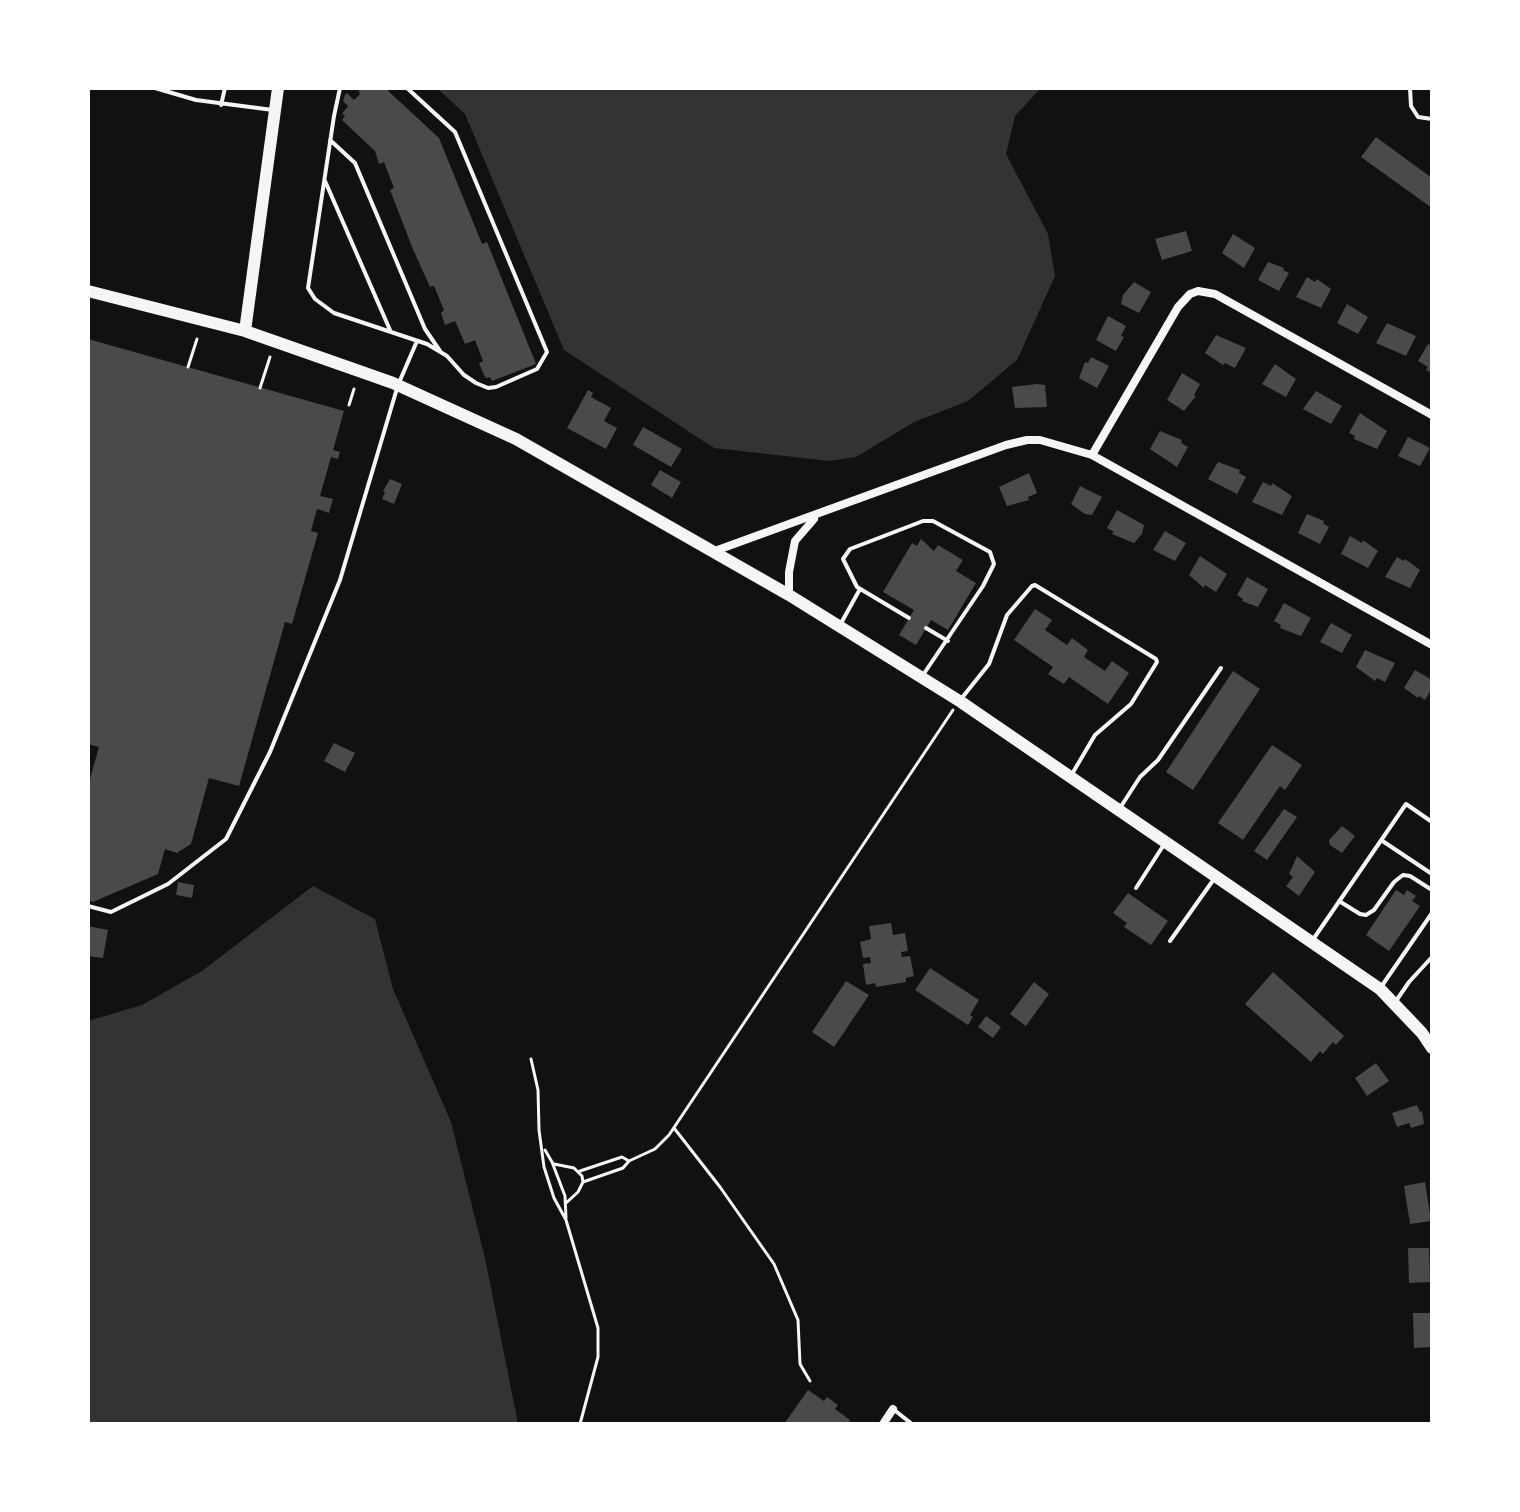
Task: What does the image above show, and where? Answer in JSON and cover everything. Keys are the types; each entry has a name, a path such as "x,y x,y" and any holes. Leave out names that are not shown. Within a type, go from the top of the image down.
{"main road":[{"path":"245,331 278,88"},
{"path":"88,291 245,331 398,385 516,439 789,595 959,700 1380,989 1422,1033 1432,1048"}],"street":[{"path":"1092,455 1178,307 1198,291 1215,294 1432,415"},
{"path":"711,553 1006,445 1027,440 1053,442 1092,455 1432,645"},
{"path":"789,595 790,564 795,541 818,515"},
{"path":"883,1424 893,1409"}],"lane":[{"path":"155,88 221,105 275,111"},
{"path":"221,105 225,88"},
{"path":"340,88 308,288 315,299 334,313 417,341 441,353"},
{"path":"330,140 355,163 425,329 441,353 464,375 488,388 537,369 547,352 455,132 407,88"},
{"path":"1410,88 1411,106 1418,117 1432,119"},
{"path":"324,178 390,332"},
{"path":"88,906 111,912 168,884 226,839 270,752 340,580 398,385 417,341"},
{"path":"909,618 857,587 843,559 850,549 923,521 933,521 990,552 994,564 948,641 922,677"},
{"path":"959,700 989,664 1014,604 1035,585 1156,659 1150,675 1131,704 1095,735 1070,776"},
{"path":"839,626 860,589"},
{"path":"926,628 948,641"},
{"path":"1119,810 1140,777 1158,760 1221,668"},
{"path":"1311,942 1406,804 1432,822"},
{"path":"1381,840 1432,874"},
{"path":"1136,888 1166,841"},
{"path":"1339,901 1366,915 1374,910 1394,882 1403,875 1432,890"},
{"path":"1170,941 1215,877"},
{"path":"1380,989 1432,913"},
{"path":"1395,1003 1432,957"},
{"path":"893,1409 912,1424"}],"path":[{"path":"188,367 197,339"},
{"path":"260,388 270,357"},
{"path":"349,405 354,389"},
{"path":"583,1182 623,1168 629,1161 655,1149 674,1128 959,700"},
{"path":"531,1059 538,1090 544,1167 566,1220 598,1328 598,1357 580,1424"},
{"path":"674,1128 774,1264 798,1320 800,1364 810,1381"},
{"path":"543,1147 554,1164 566,1203 566,1220"},
{"path":"554,1164 580,1171 622,1157 629,1161"},
{"path":"566,1203 578,1192 583,1182 580,1171"}],"shaded area":[{"path":"437,88 1041,88 1015,116 1006,154 1048,234 1055,276 1017,360 968,401 914,422 856,457 829,461 714,448 564,350 465,114"},
{"path":"313,886 375,919 393,989 451,1122 485,1258 518,1424 88,1424 88,1021 142,1005 202,971"}],"building":[{"path":"358,88 385,88 439,138 482,244 487,242 536,364 492,381 490,377 486,378 479,363 483,361 475,340 465,344 455,321 445,325 441,313 444,310 412,247 390,190 394,188 384,162 379,164 375,151 342,120 348,106 343,101 345,95 347,93 354,100 360,94"},
{"path":"1376,137 1432,178 1432,208 1361,157"},
{"path":"1186,231 1192,251 1162,260 1155,239"},
{"path":"1233,234 1255,248 1244,268 1222,253"},
{"path":"1268,262 1289,273 1279,291 1258,280"},
{"path":"1307,277 1315,282 1317,279 1331,289 1321,308 1296,297"},
{"path":"1134,282 1151,292 1139,313 1121,304 1123,295"},
{"path":"1347,304 1368,317 1358,334 1337,323"},
{"path":"1108,316 1126,326 1116,351 1096,340"},
{"path":"1387,323 1416,336 1406,356 1376,343"},
{"path":"1216,335 1246,348 1235,368 1225,363 1223,365 1205,353"},
{"path":"88,339 344,411 333,450 340,452 338,459 331,457 320,496 333,499 329,513 317,509 311,531 318,533 292,624 285,622 239,786 209,778 191,844 177,853 165,849 158,874 93,902 88,900 88,786 99,747 88,744"},
{"path":"1428,344 1432,346 1432,373 1418,361"},
{"path":"1091,357 1109,366 1097,388 1079,378 1085,362 1088,363"},
{"path":"1275,364 1296,379 1286,397 1262,384"},
{"path":"1182,373 1200,384 1196,396 1184,411 1167,400"},
{"path":"1045,385 1047,407 1015,408 1012,387"},
{"path":"588,390 593,393 591,397 611,408 604,421 617,428 606,449 567,428"},
{"path":"1316,391 1342,406 1331,424 1303,409"},
{"path":"1360,413 1387,431 1377,449 1354,439 1355,436 1349,433"},
{"path":"643,427 682,449 671,467 633,445"},
{"path":"1160,431 1182,440 1181,443 1188,447 1177,467 1150,449"},
{"path":"1408,437 1430,448 1420,466 1398,456"},
{"path":"1218,462 1240,470 1239,473 1246,477 1237,494 1208,479"},
{"path":"660,470 681,482 672,498 651,485"},
{"path":"1029,473 1037,493 1028,497 1029,500 1007,506 999,487"},
{"path":"390,479 402,484 394,504 382,499"},
{"path":"1263,482 1271,486 1272,483 1292,496 1282,515 1252,502"},
{"path":"1080,486 1102,497 1092,515 1071,504"},
{"path":"1117,510 1144,525 1142,534 1134,543 1112,534 1114,532 1107,528"},
{"path":"1307,514 1324,521 1329,527 1320,544 1298,533"},
{"path":"1165,531 1186,543 1175,561 1153,550"},
{"path":"1350,536 1362,543 1363,540 1378,551 1368,568 1341,554"},
{"path":"921,539 934,551 938,545 963,560 956,571 976,583 948,630 931,620 916,645 899,635 914,610 883,592 912,543 917,546"},
{"path":"1200,556 1227,574 1216,592 1205,585 1204,588 1189,575"},
{"path":"1397,557 1420,570 1410,588 1385,577"},
{"path":"1247,577 1268,589 1258,607 1242,601 1237,595"},
{"path":"1284,603 1311,618 1301,636 1280,628 1281,625 1274,621"},
{"path":"1035,609 1052,620 1045,630 1067,645 1072,638 1088,650 1084,657 1105,671 1112,661 1129,673 1108,704 1069,677 1064,684 1048,674 1053,667 1014,640"},
{"path":"1331,623 1352,635 1342,653 1320,642"},
{"path":"1365,650 1395,663 1385,682 1377,678 1375,681 1356,667"},
{"path":"1415,670 1432,680 1432,688 1425,700 1404,688"},
{"path":"1233,671 1260,689 1193,790 1166,772"},
{"path":"334,743 355,753 345,772 324,761"},
{"path":"1272,745 1302,765 1285,790 1280,786 1243,840 1218,823"},
{"path":"1284,809 1297,817 1267,860 1254,851"},
{"path":"1342,826 1355,836 1342,853 1330,845 1329,840"},
{"path":"1297,856 1315,872 1299,896 1286,886 1293,877 1289,874"},
{"path":"178,882 194,885 192,898 176,895"},
{"path":"1396,890 1404,895 1407,890 1416,896 1412,901 1420,906 1389,951 1366,935"},
{"path":"1128,893 1168,921 1151,945 1124,927 1127,923 1113,913"},
{"path":"891,923 893,935 905,933 908,951 901,952 902,957 910,956 914,976 906,978 906,982 876,987 875,983 866,985 863,964 871,963 870,957 863,958 860,942 871,939 869,926"},
{"path":"88,926 108,930 103,958 88,956"},
{"path":"930,968 979,1000 968,1025 915,990"},
{"path":"1273,972 1344,1036 1336,1045 1333,1042 1323,1054 1320,1051 1311,1062 1245,1004"},
{"path":"846,981 869,995 834,1047 812,1032"},
{"path":"1034,982 1049,994 1026,1026 1010,1014"},
{"path":"986,1016 1001,1027 993,1038 978,1027"},
{"path":"1376,1063 1389,1081 1367,1096 1355,1078"},
{"path":"1417,1105 1422,1111 1424,1124 1411,1128 1409,1123 1397,1127 1392,1113"},
{"path":"1425,1182 1431,1221 1410,1224 1404,1186"},
{"path":"1408,1248 1429,1248 1430,1282 1409,1283"},
{"path":"1413,1313 1432,1313 1432,1347 1414,1348"},
{"path":"808,1390 824,1401 827,1397 838,1405 835,1409 850,1420 848,1424 784,1424"}]}
